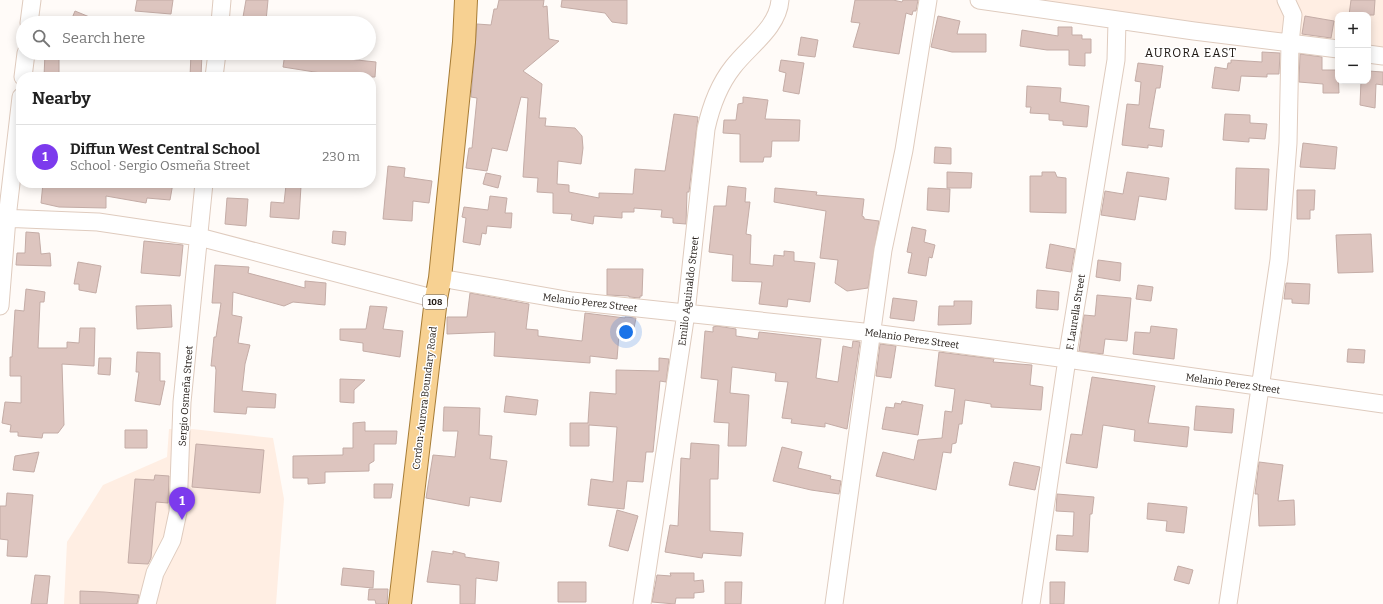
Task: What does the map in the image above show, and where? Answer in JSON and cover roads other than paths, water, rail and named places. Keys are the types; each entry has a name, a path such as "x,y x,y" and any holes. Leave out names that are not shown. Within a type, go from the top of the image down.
{"main road":[{"name":"Cordon-Aurora Boundary Road","path":"400,604 438,288 464,42 466,0"}],"street":[{"path":"31,16 32,0"},
{"path":"221,16 222,0"},
{"name":"Emilio Aguinaldo Street","path":"642,604 686,313 706,129 713,99 732,67 764,34 780,11 780,0"},
{"path":"834,604 873,333 883,250 904,150 928,0"},
{"path":"979,0 1116,21 1335,49"},
{"path":"1228,604 1279,260 1288,143 1290,42 1293,15 1286,0"},
{"name":"F. Laurella Street","path":"1030,604 1067,359 1116,60 1116,21"},
{"path":"1371,54 1383,56"},
{"path":"24,72 25,60"},
{"path":"215,72 216,60"},
{"path":"0,306 4,218 16,133"},
{"name":"Sergio Osmeña Street","path":"147,604 155,573 172,540 178,512 182,402 204,188"},
{"name":"Melanio Perez Street","path":"4,218 98,222 199,237 438,288 873,333 1383,404"}],"place":[{"name":"Diffun West Central School","path":"182,520"}],"district":[{"name":"AURORA EAST","path":"1191,53"}]}
